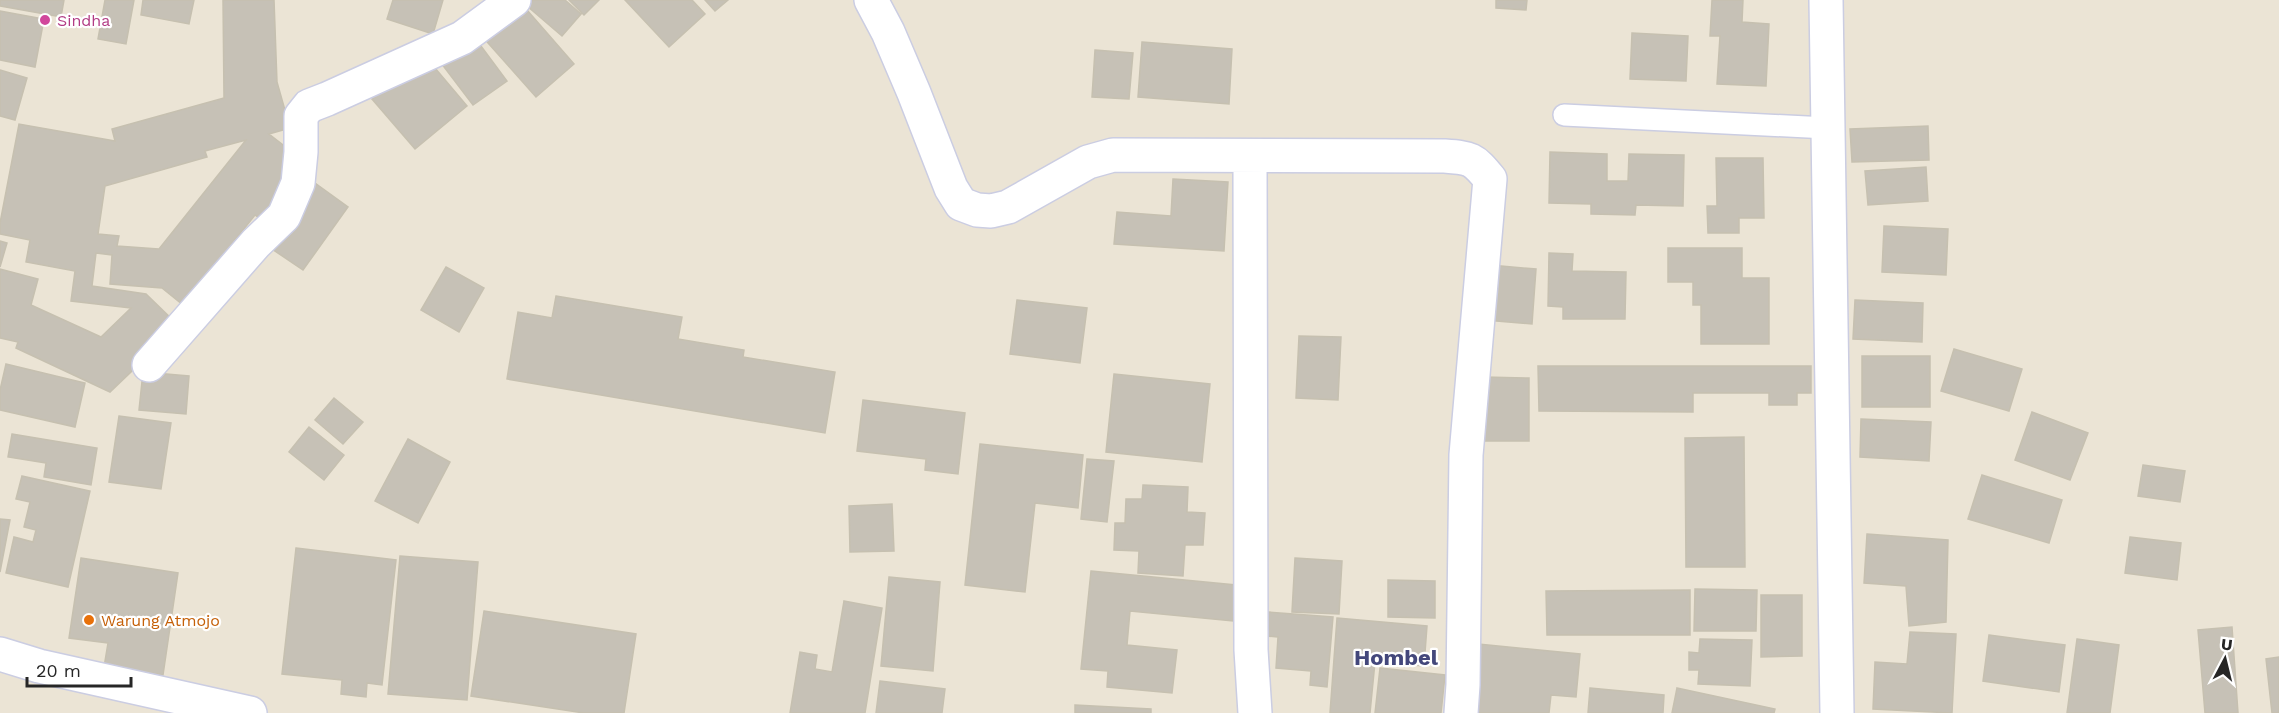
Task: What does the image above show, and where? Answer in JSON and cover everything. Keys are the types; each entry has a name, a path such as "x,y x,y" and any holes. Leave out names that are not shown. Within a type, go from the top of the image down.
{"street":[{"path":"148,365 256,243 284,216 298,183 301,116 304,111 318,101 462,38 514,0"},
{"path":"871,0 888,32 951,188 961,204 976,210 991,212 1008,207 1088,162 1113,155 1466,158 1474,161 1490,179 1466,455 1461,713"},
{"path":"1826,0 1837,713"},
{"path":"1250,157 1251,650 1255,713"},
{"path":"0,654 39,666 250,713"}],"lane":[{"path":"1564,115 1827,128"}],"building":[{"path":"0,0 64,0 61,17 0,6"},
{"path":"105,0 134,0 126,44 98,39"},
{"path":"143,0 194,0 189,24 141,15"},
{"path":"223,0 274,0 277,82 290,128 269,134 300,158 278,185 290,194 267,224 255,215 183,305 162,288 110,284 112,255 96,253 92,286 146,294 179,326 110,392 16,348 18,342 0,338 0,269 38,279 31,305 101,337 131,308 71,301 75,271 26,262 30,240 0,234 0,223 19,124 115,141 112,129 224,98","holes":["246,140 159,249 117,246 119,236 98,234 105,186 207,157 205,151"]},
{"path":"393,0 443,0 433,34 387,19"},
{"path":"533,0 565,0 581,14 562,36 527,6"},
{"path":"569,0 599,0 584,15"},
{"path":"625,0 692,0 705,14 669,47"},
{"path":"705,0 728,0 715,11"},
{"path":"1496,0 1527,0 1526,10 1496,8"},
{"path":"1712,0 1743,0 1742,22 1769,24 1766,86 1717,84 1720,36 1710,36"},
{"path":"520,2 574,64 536,97 481,35"},
{"path":"0,11 44,19 35,67 0,60"},
{"path":"1632,33 1688,36 1686,81 1630,79"},
{"path":"475,38 507,81 473,105 441,63"},
{"path":"1142,42 1232,49 1229,104 1138,97"},
{"path":"1095,50 1133,53 1129,99 1092,97"},
{"path":"424,55 467,106 415,149 372,99"},
{"path":"0,70 27,78 15,120 0,116"},
{"path":"1928,126 1929,160 1852,162 1850,129"},
{"path":"1550,152 1607,154 1607,181 1628,181 1629,154 1684,155 1683,206 1636,205 1635,215 1591,214 1591,204 1549,203"},
{"path":"1716,158 1763,158 1764,218 1739,218 1739,233 1708,233 1707,206 1717,206"},
{"path":"1926,167 1928,201 1868,205 1865,171"},
{"path":"1173,179 1228,182 1224,251 1114,244 1117,212 1171,216"},
{"path":"315,183 348,207 303,270 269,247"},
{"path":"1884,226 1948,229 1946,275 1882,272"},
{"path":"0,241 7,243 0,267"},
{"path":"1668,248 1742,248 1742,278 1769,278 1769,344 1701,344 1701,305 1693,305 1693,282 1668,282"},
{"path":"1549,253 1573,254 1572,271 1626,272 1625,319 1563,319 1563,307 1548,306"},
{"path":"1490,265 1536,269 1532,324 1485,320"},
{"path":"446,267 484,288 459,332 421,310"},
{"path":"556,296 682,317 678,339 744,350 743,357 835,372 825,433 507,379 518,312 552,318"},
{"path":"1017,300 1087,308 1080,363 1010,354"},
{"path":"1855,300 1923,303 1922,342 1853,339"},
{"path":"1299,336 1341,337 1338,400 1296,398"},
{"path":"1954,349 2022,369 2009,411 1941,391"},
{"path":"1862,356 1930,356 1930,407 1862,407"},
{"path":"6,364 85,383 75,427 0,410 0,390"},
{"path":"1538,366 1811,366 1811,393 1797,393 1797,405 1769,405 1769,393 1693,393 1693,412 1539,411"},
{"path":"143,372 189,376 186,414 139,410"},
{"path":"1114,374 1210,384 1202,462 1106,452"},
{"path":"1484,377 1529,378 1529,441 1483,441"},
{"path":"334,398 363,422 343,444 315,420"},
{"path":"863,400 965,413 958,474 925,470 926,459 857,451"},
{"path":"2032,412 2088,433 2070,480 2015,460"},
{"path":"119,416 171,423 161,489 109,482"},
{"path":"1861,419 1931,422 1929,461 1860,457"},
{"path":"309,427 344,455 324,480 289,452"},
{"path":"12,434 97,448 91,485 44,477 46,463 8,457"},
{"path":"1744,437 1745,567 1686,567 1685,438"},
{"path":"408,439 450,462 418,523 375,501"},
{"path":"980,444 1083,455 1078,508 1035,503 1025,592 965,585"},
{"path":"1087,459 1114,461 1107,522 1081,519"},
{"path":"2143,465 2185,471 2180,502 2138,496"},
{"path":"1982,475 2062,500 2049,543 1968,519"},
{"path":"22,476 90,491 68,587 6,573 14,537 33,542 36,530 24,527 30,502 16,499"},
{"path":"1143,485 1188,487 1187,512 1205,513 1203,545 1185,545 1183,576 1138,573 1139,551 1114,550 1115,523 1125,523 1126,499 1142,499"},
{"path":"892,504 894,551 850,552 849,506"},
{"path":"0,519 10,520 0,572"},
{"path":"1867,534 1948,540 1946,622 1909,626 1906,586 1864,583"},
{"path":"2130,537 2181,543 2177,580 2125,573"},
{"path":"296,548 396,560 382,685 367,683 366,697 341,694 342,680 282,674"},
{"path":"400,556 478,562 467,700 388,694"},
{"path":"81,558 178,573 163,675 104,667 108,643 69,638"},
{"path":"1295,558 1342,561 1339,614 1292,612"},
{"path":"1091,571 1236,585 1233,621 1130,611 1127,645 1177,650 1172,693 1107,687 1108,671 1081,669"},
{"path":"889,577 940,582 933,671 881,666"},
{"path":"1388,580 1435,581 1435,618 1388,617"},
{"path":"1695,589 1757,590 1756,631 1694,631"},
{"path":"1690,590 1690,635 1547,635 1546,591"},
{"path":"1761,595 1802,595 1802,656 1761,657"},
{"path":"844,601 882,608 865,713 790,713 800,652 817,655 815,669 832,672"},
{"path":"484,611 636,634 624,713 584,713 471,696"},
{"path":"1268,612 1333,617 1327,687 1310,685 1311,671 1276,668 1278,637 1266,636"},
{"path":"1337,618 1427,626 1424,666 1375,662 1370,713 1330,713"},
{"path":"2232,627 2238,713 2205,713 2198,630"},
{"path":"1910,632 1956,634 1952,713 1873,709 1875,662 1907,664"},
{"path":"1989,635 2065,645 2059,692 1983,681"},
{"path":"1700,639 1752,640 1750,686 1698,684 1699,670 1689,670 1689,652 1699,653"},
{"path":"2077,639 2119,645 2110,713 2067,713"},
{"path":"1478,644 1580,654 1576,697 1551,695 1549,713 1472,713"},
{"path":"2279,657 2279,713 2272,713 2266,659"},
{"path":"1380,668 1445,675 1441,713 1375,713"},
{"path":"880,681 945,689 942,713 876,713"},
{"path":"1590,688 1664,695 1663,713 1588,713"},
{"path":"1677,688 1775,709 1774,713 1672,713"},
{"path":"1075,705 1151,709 1151,713 1075,713"}],"place":[{"name":"Sindha","path":"45,20"},
{"name":"Warung Atmojo","path":"89,620"}],"district":[{"name":"Hombel","path":"1396,657"}]}
